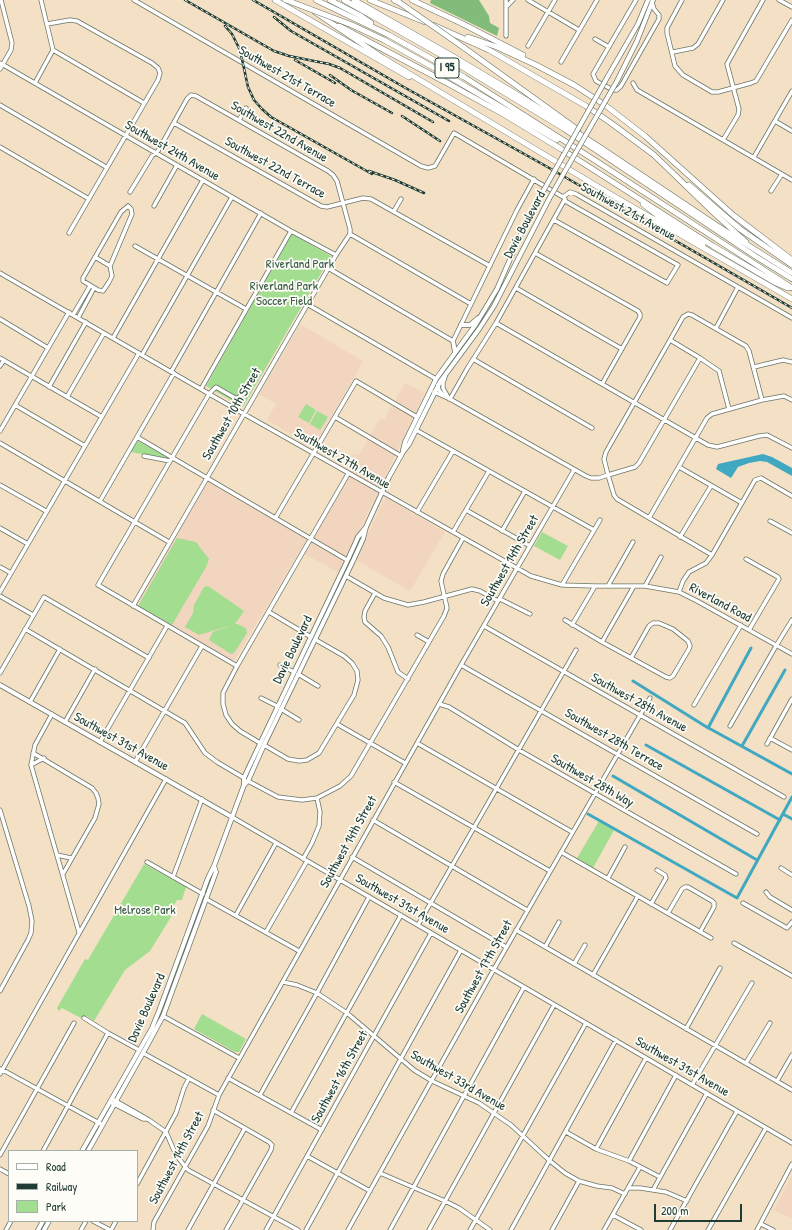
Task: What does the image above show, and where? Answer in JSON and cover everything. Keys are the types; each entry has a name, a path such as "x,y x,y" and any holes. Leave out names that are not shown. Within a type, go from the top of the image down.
{"highway":[{"path":"275,0 440,95 456,102"},
{"path":"286,0 352,25 384,40 555,139 572,146"},
{"path":"295,0 368,48 456,102 621,201 792,299"},
{"name":"I 95","path":"316,0 384,33 482,88 792,289"},
{"path":"324,0 428,53 484,86 746,256 792,284"},
{"path":"330,0 361,16 371,23"},
{"path":"345,0 459,65 563,128 792,279"},
{"name":"I 95","path":"354,0 482,73 592,142 757,252 792,273"},
{"path":"370,0 441,28 489,50 590,108 633,138 736,226 792,265"},
{"path":"394,0 571,124 592,142"},
{"path":"412,0 461,23 557,73 605,105 638,130 722,206 764,240 792,260"},
{"path":"320,16 449,84 547,141 734,258 776,283 792,289"},
{"path":"441,28 482,41 541,67 574,85"},
{"path":"659,160 708,208 757,252"},
{"path":"620,187 662,218 739,268"}],"main road":[{"name":"Davie Boulevard","path":"402,454 405,442 436,379 483,314 502,280 529,216 651,1"},
{"name":"Davie Boulevard","path":"246,780 256,762 277,706 316,640 363,539 366,527 381,493 409,444 438,385 491,311 549,199 617,81 637,41 651,1"},
{"path":"461,325 471,324 483,314"},
{"path":"453,341 455,352"},
{"path":"438,385 442,370"},
{"path":"431,398 436,379"},
{"name":"Davie Boulevard","path":"141,1051 166,996 212,868 246,780 262,744 281,709 296,673 300,659 358,537 366,527"},
{"path":"346,576 349,565 348,560"},
{"name":"Southwest 31st Avenue","path":"0,685 166,778 232,817"},
{"name":"Davie Boulevard","path":"83,1150 100,1124 162,1016 216,872 214,866"},
{"path":"162,1016 166,996"},
{"name":"Davie Boulevard","path":"88,1150 100,1124"}],"street":[{"path":"0,68 1,64 11,50 12,43 2,0"},
{"path":"35,83 53,50 40,0"},
{"name":"Southwest 21st Terrace","path":"134,0 419,165 430,168 437,164 454,133"},
{"path":"506,0 506,36"},
{"path":"507,6 513,0"},
{"path":"528,0 580,30"},
{"path":"528,46 555,0"},
{"path":"561,62 597,0"},
{"path":"636,0 594,72 594,77 599,82 614,90 617,90 620,87 659,19 659,15 654,9 651,1"},
{"path":"682,0 667,28 666,33 673,52 675,66 683,75 712,92 718,92 751,84 756,81 792,20"},
{"path":"673,52 693,48 698,44 723,0"},
{"path":"723,140 738,115 739,109 728,64 763,0"},
{"path":"779,0 792,7"},
{"path":"47,24 70,20 77,21 152,63 158,68 160,73 158,80 106,167 69,233"},
{"path":"596,39 609,47"},
{"path":"53,50 144,103"},
{"name":"Southwest 24th Avenue","path":"1,64 291,231 336,255"},
{"path":"632,83 638,90 792,180"},
{"path":"754,157 792,92"},
{"name":"Southwest 22nd Avenue","path":"174,123 187,98 192,95 196,96 333,175 337,181 343,203"},
{"path":"0,106 106,167"},
{"path":"239,120 246,108"},
{"path":"775,121 792,131"},
{"path":"130,192 174,123"},
{"name":"Southwest 22nd Terrace","path":"174,123 321,206 327,207 343,203"},
{"name":"Southwest 21st Avenue","path":"454,133 563,197 570,192 576,194 792,318"},
{"path":"0,147 89,199"},
{"path":"154,206 177,165"},
{"path":"771,192 782,174"},
{"path":"328,268 453,341 517,210 534,179"},
{"path":"113,338 203,180"},
{"path":"0,592 46,511 188,276 232,197"},
{"path":"450,400 473,359 496,323 554,220 564,201 563,197"},
{"path":"471,304 350,234 343,203 363,198 371,199 490,266"},
{"path":"394,211 401,199"},
{"path":"554,220 667,284 678,265 564,201"},
{"path":"128,206 132,214 110,266 112,276 103,291 90,286 84,281 83,278 96,257 123,210 128,206"},
{"path":"100,501 261,213"},
{"path":"201,389 291,231"},
{"name":"Southwest 10th Street","path":"133,606 328,268 350,234"},
{"path":"136,246 246,309"},
{"path":"535,253 638,311 640,314 640,317 602,384"},
{"path":"96,257 110,266"},
{"name":"Southwest 27th Avenue","path":"0,273 381,493 531,576 562,585 608,586"},
{"path":"73,315 90,286"},
{"path":"716,328 738,287"},
{"path":"78,318 94,288"},
{"path":"516,288 622,349"},
{"path":"307,304 436,379"},
{"path":"0,431 69,312"},
{"path":"712,555 617,499 614,495 604,459 606,452 670,340 684,317 688,314 716,328 746,346 749,351 762,400"},
{"path":"0,319 48,348"},
{"path":"49,387 86,322"},
{"path":"496,323 708,445 717,447 768,435 792,448"},
{"path":"67,397 104,333"},
{"path":"670,340 719,371 729,408"},
{"path":"434,392 574,470 591,478 599,478 635,467 640,463 700,358"},
{"path":"0,366 2,359 102,417"},
{"path":"473,359 592,428"},
{"path":"754,368 783,360 792,362"},
{"path":"450,368 442,385 450,400"},
{"path":"276,517 356,381 417,417"},
{"path":"438,385 440,392 444,397"},
{"path":"237,666 98,585 209,394 216,386 235,398 238,398 243,394"},
{"path":"649,518 708,418 712,414 729,408 784,396 792,400"},
{"path":"15,405 85,446"},
{"path":"335,417 402,454"},
{"path":"416,430 594,530"},
{"path":"137,437 171,459 276,517 348,560"},
{"path":"0,443 169,542"},
{"path":"417,512 453,451"},
{"path":"144,456 171,459"},
{"path":"679,467 742,503"},
{"path":"453,532 488,470"},
{"name":"Southwest 14th Street","path":"153,1230 154,1222 208,1126 219,1095 239,1058 460,665 574,470"},
{"path":"316,640 344,656 352,663 357,671 358,680 356,688 337,724 319,753 307,760 299,761 288,759 240,731 232,724 224,709 223,693 237,666 348,474"},
{"path":"679,592 689,572 706,563 712,555 755,480 761,478 792,496"},
{"path":"0,485 46,511"},
{"path":"680,537 711,486"},
{"path":"502,531 525,491"},
{"path":"466,510 530,546"},
{"path":"562,585 600,520"},
{"path":"770,521 792,533"},
{"path":"0,528 28,544"},
{"path":"25,629 185,723 205,753 246,780 278,797 302,800 317,798 340,786 351,776 444,616 447,608 441,581 443,574 463,538"},
{"path":"608,586 633,542"},
{"path":"645,586 661,557"},
{"path":"746,559 779,579 749,630"},
{"path":"0,567 11,573"},
{"path":"346,576 392,602 408,605 472,589 480,591 530,614"},
{"path":"572,625 595,586"},
{"name":"Riverland Road","path":"608,586 645,586 679,592 792,654"},
{"path":"602,642 634,586"},
{"path":"375,593 365,611 365,622 381,636 388,647 398,672 408,679"},
{"path":"0,596 33,615"},
{"path":"0,673 44,597 149,658"},
{"path":"268,612 311,637"},
{"path":"565,620 602,642 631,658 666,677 670,678 673,676 690,646 688,641 673,629 653,622 649,626 631,658"},
{"path":"730,726 792,620"},
{"path":"694,705 741,625"},
{"path":"100,742 167,626"},
{"name":"Southwest 28th Avenue","path":"484,626 784,797"},
{"path":"417,635 429,642"},
{"path":"135,762 202,646"},
{"path":"30,702 60,649"},
{"path":"418,925 576,650"},
{"path":"280,665 318,686"},
{"name":"Southwest 28th Terrace","path":"460,665 757,834"},
{"path":"65,722 95,669"},
{"path":"261,698 277,706"},
{"name":"Southwest 17th Street","path":"348,1230 527,910 639,714 650,698"},
{"path":"766,744 792,699"},
{"name":"Southwest 28th Way","path":"439,704 449,707 519,750 736,874"},
{"path":"787,708 792,711"},
{"path":"281,709 299,720"},
{"path":"52,714 35,745 32,753 31,765 79,932"},
{"path":"337,724 405,763"},
{"path":"770,738 792,750"},
{"path":"417,743 496,790 572,832"},
{"path":"32,753 44,758 92,788 98,798 99,804 95,818 63,874"},
{"path":"31,765 44,758"},
{"path":"100,1124 1,1071 166,778"},
{"path":"394,782 550,871"},
{"path":"303,859 320,826 320,812 317,798"},
{"path":"172,877 202,799"},
{"path":"0,810 29,906 32,921 31,933 28,940 0,991"},
{"name":"Southwest 31st Avenue","path":"232,817 792,1143"},
{"path":"373,820 527,910"},
{"path":"236,915 276,843"},
{"path":"608,878 625,847"},
{"path":"561,852 711,938"},
{"path":"57,855 72,858"},
{"path":"352,856 506,947"},
{"path":"266,932 307,861"},
{"path":"147,862 203,894"},
{"path":"781,868 792,875"},
{"path":"651,904 666,878 666,875 657,870"},
{"path":"668,913 682,889 688,887 714,903 714,907 700,932"},
{"path":"766,892 770,897 792,910"},
{"path":"593,974 638,896"},
{"path":"260,1096 318,993 369,897"},
{"path":"206,899 300,951"},
{"path":"743,903 787,928 792,922"},
{"path":"291,1113 348,1013 401,915"},
{"path":"544,947 559,922"},
{"path":"516,930 792,1090"},
{"name":"Southwest 16th Street","path":"266,1230 431,933"},
{"path":"734,943 792,976"},
{"path":"574,964 585,944"},
{"path":"306,1230 461,950"},
{"path":"686,1029 720,968"},
{"name":"Southwest 33rd Avenue","path":"283,982 297,985 318,993 348,1013 414,1070 432,1081 479,1102 494,1112 523,1135 565,1173 580,1181 597,1186 612,1188 624,1194"},
{"path":"692,1085 752,983"},
{"path":"390,1230 524,987"},
{"path":"429,1230 554,1005"},
{"path":"162,1016 239,1058"},
{"path":"84,1018 219,1095"},
{"path":"0,1155 74,1023"},
{"path":"470,1230 586,1023"},
{"path":"746,1064 770,1023"},
{"path":"44,1150 108,1033"},
{"path":"511,1230 616,1040"},
{"path":"777,1081 792,1055"},
{"path":"596,1149 646,1058"},
{"path":"629,1161 676,1075"},
{"path":"138,1182 176,1114 184,1088 189,1078"},
{"path":"228,1078 322,1130"},
{"path":"653,1190 706,1093"},
{"path":"113,1101 159,1126 166,1132 176,1155 188,1170 298,1230"},
{"path":"213,1110 272,1145 271,1150 226,1230"},
{"path":"670,1230 737,1111"},
{"path":"188,1230 245,1128"},
{"path":"708,1230 766,1128"},
{"path":"566,1132 596,1149 629,1161 660,1177"},
{"path":"307,1156 370,1191"},
{"path":"758,1230 792,1164"},
{"path":"604,1230 640,1166"},
{"path":"380,1172 446,1201 476,1219 490,1230"},
{"path":"552,1230 580,1181"},
{"path":"628,1188 653,1190 673,1194 687,1201"},
{"path":"613,1215 641,1230"},
{"path":"95,1222 110,1230"},
{"path":"761,1224 773,1230"}],"shaded area":[{"path":"300,324 363,361 316,444 311,446 267,420 276,404 259,394"},
{"path":"405,383 425,393 339,573 305,554 348,479 347,465 353,453 359,455 380,418 384,420"},
{"path":"208,482 307,539 234,661 136,605"},
{"path":"385,497 445,532 410,591 356,560"},
{"path":"792,1175 792,1219 774,1210"}],"green space":[{"path":"431,0 479,0 489,16 490,23 499,28 497,36 430,3"},
{"name":"Riverland Park","path":"292,234 331,256 243,407 206,386"},
{"path":"306,404 316,410 309,423 298,417"},
{"path":"317,411 328,417 320,430 310,424"},
{"path":"138,441 165,456 166,458 130,452"},
{"path":"542,532 568,546 560,560 534,546"},
{"path":"177,538 196,542 209,559 206,567 172,625 138,606"},
{"path":"208,586 244,611 235,624 246,628 247,633 234,653 231,654 209,640 213,632 232,625 199,635 185,627 193,613 194,605 204,587"},
{"path":"599,821 614,830 593,868 577,858"},
{"name":"Melrose Park","path":"144,864 186,887 182,900 177,900 171,910 174,912 150,951 125,970 94,1021 87,1016 81,1018 62,1008 59,1011 57,1008 85,959 88,960"},
{"path":"202,1014 246,1039 239,1052 235,1052 194,1029"}],"water":[{"path":"763,454 772,457 792,468 792,476 767,462 760,461 738,467 731,478 716,469 718,464"}],"waterway":[{"path":"708,728 751,648"},
{"path":"742,746 785,670"},
{"path":"633,681 705,726 792,774"},
{"path":"646,745 780,820"},
{"path":"613,776 757,860"},
{"path":"588,814 737,898 792,797"},
{"path":"783,814 792,819"}],"railway":[{"path":"185,0 274,51 340,68 433,122"},
{"path":"253,0 792,308"},
{"path":"274,17 291,31 449,121"},
{"path":"225,26 232,34 240,50 248,87 254,100 262,109 271,117 372,174"},
{"path":"295,60 335,83"},
{"path":"330,75 351,90 392,113"},
{"path":"402,116 440,141"},
{"path":"369,171 395,180 424,193"}],"park label":[{"name":"Riverland Park Soccer Field","path":"284,294"}]}
